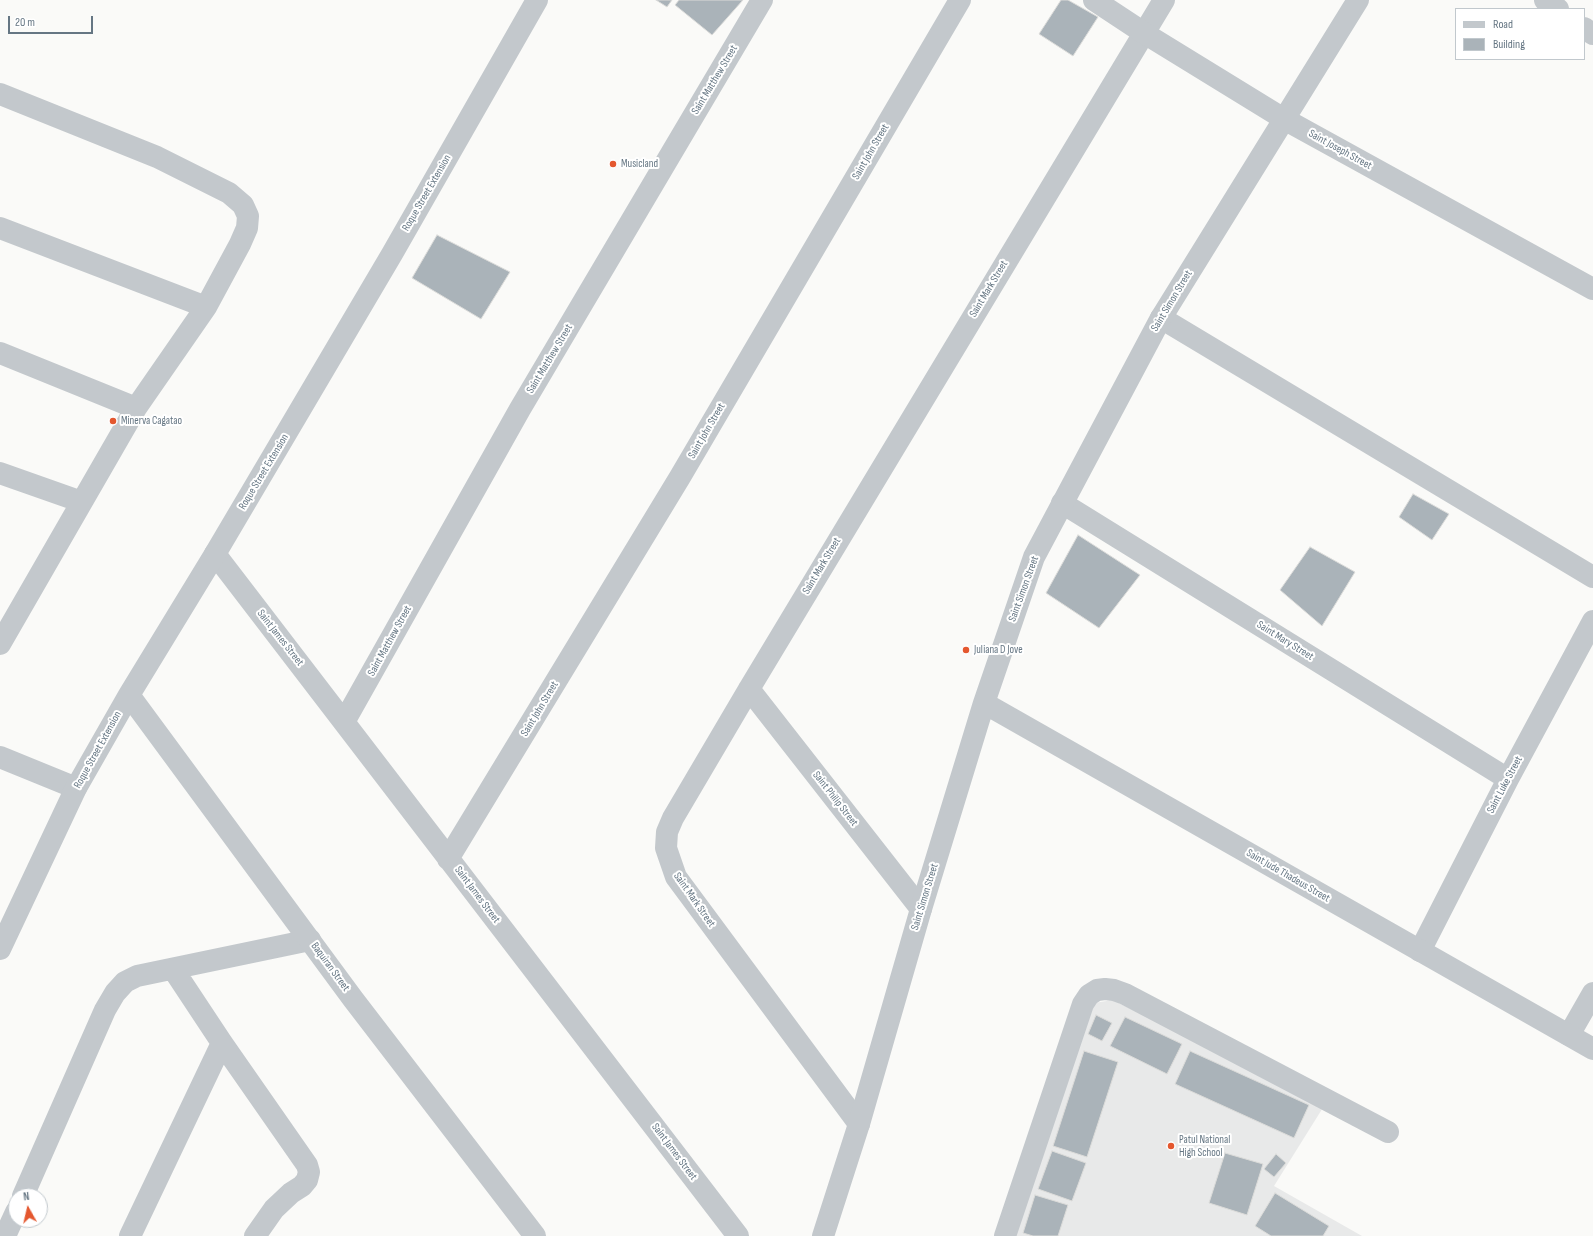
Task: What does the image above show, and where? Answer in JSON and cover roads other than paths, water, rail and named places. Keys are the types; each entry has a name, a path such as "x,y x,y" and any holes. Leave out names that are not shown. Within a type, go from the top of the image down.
{"street":[{"name":"Roque Street Extension","path":"0,949 76,788 129,695 216,554 392,254 537,0"},
{"name":"Saint Matthew Street","path":"344,722 520,409 762,0"},
{"name":"Saint John Street","path":"448,859 672,490 960,0"},
{"name":"Saint Joseph Street","path":"1094,0 1144,33 1284,119 1593,289"},
{"name":"Saint Mark Street","path":"859,1124 676,877 666,848 666,832 748,689 1164,0"},
{"name":"Saint Simon Street","path":"823,1236 859,1124 921,909 984,703 1034,557 1161,318 1358,0"},
{"path":"1545,0 1557,8"},
{"path":"0,94 157,157 229,192 243,205 248,216 247,228 206,306 136,408 82,502 8,614 0,644"},
{"path":"0,228 206,306"},
{"path":"1161,318 1593,577"},
{"path":"0,353 136,408"},
{"path":"0,473 82,502"},
{"name":"Saint Mary Street","path":"1062,503 1508,779"},
{"name":"Saint James Street","path":"216,554 738,1236"},
{"name":"Saint Luke Street","path":"1420,951 1508,779 1593,621"},
{"name":"Saint Philip Street","path":"748,689 921,909"},
{"name":"Baquiran Street","path":"129,695 310,940 535,1236"},
{"name":"Saint Jude Thadeus Street","path":"984,703 1593,1049"},
{"path":"0,757 76,788"},
{"path":"27,1188 105,1010 115,993 125,982 137,976 310,940"},
{"path":"173,969 222,1043 307,1165 309,1172 307,1180 302,1186 291,1193 274,1209 255,1236"},
{"path":"1005,1236 1083,1004 1089,995 1097,990 1114,990 1125,994 1388,1132"},
{"path":"1569,1035 1593,993"},
{"path":"130,1236 222,1043"}],"place":[{"name":"Musicland","path":"613,164"},
{"name":"Minerva Cagatao","path":"113,421"},
{"name":"Juliana D Jove","path":"966,650"},
{"name":"Patul National High School","path":"1171,1146"}]}
